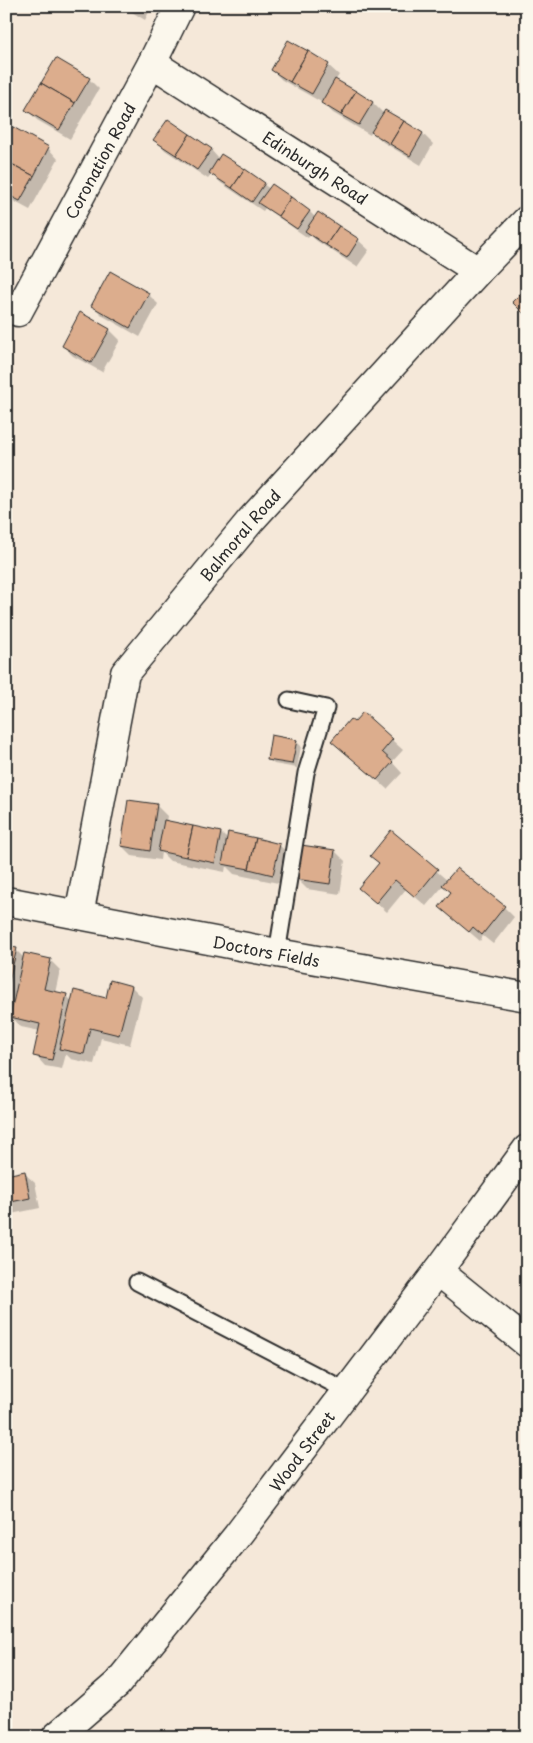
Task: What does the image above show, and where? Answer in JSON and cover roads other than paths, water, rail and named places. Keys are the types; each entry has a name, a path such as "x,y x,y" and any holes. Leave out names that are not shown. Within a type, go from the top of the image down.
{"street":[{"name":"Coronation Road","path":"18,312 152,63 180,6"},
{"name":"Edinburgh Road","path":"152,63 478,271"},
{"name":"Balmoral Road","path":"79,915 124,673 251,520 478,271 527,220"},
{"name":"Doctors Fields","path":"6,901 527,997"},
{"name":"Wood Street","path":"56,1737 116,1684 237,1536 527,1149"},
{"path":"438,1270 527,1342"}],"lane":[{"path":"277,952 306,773 326,708 289,700"},
{"path":"137,1282 347,1391"}]}
